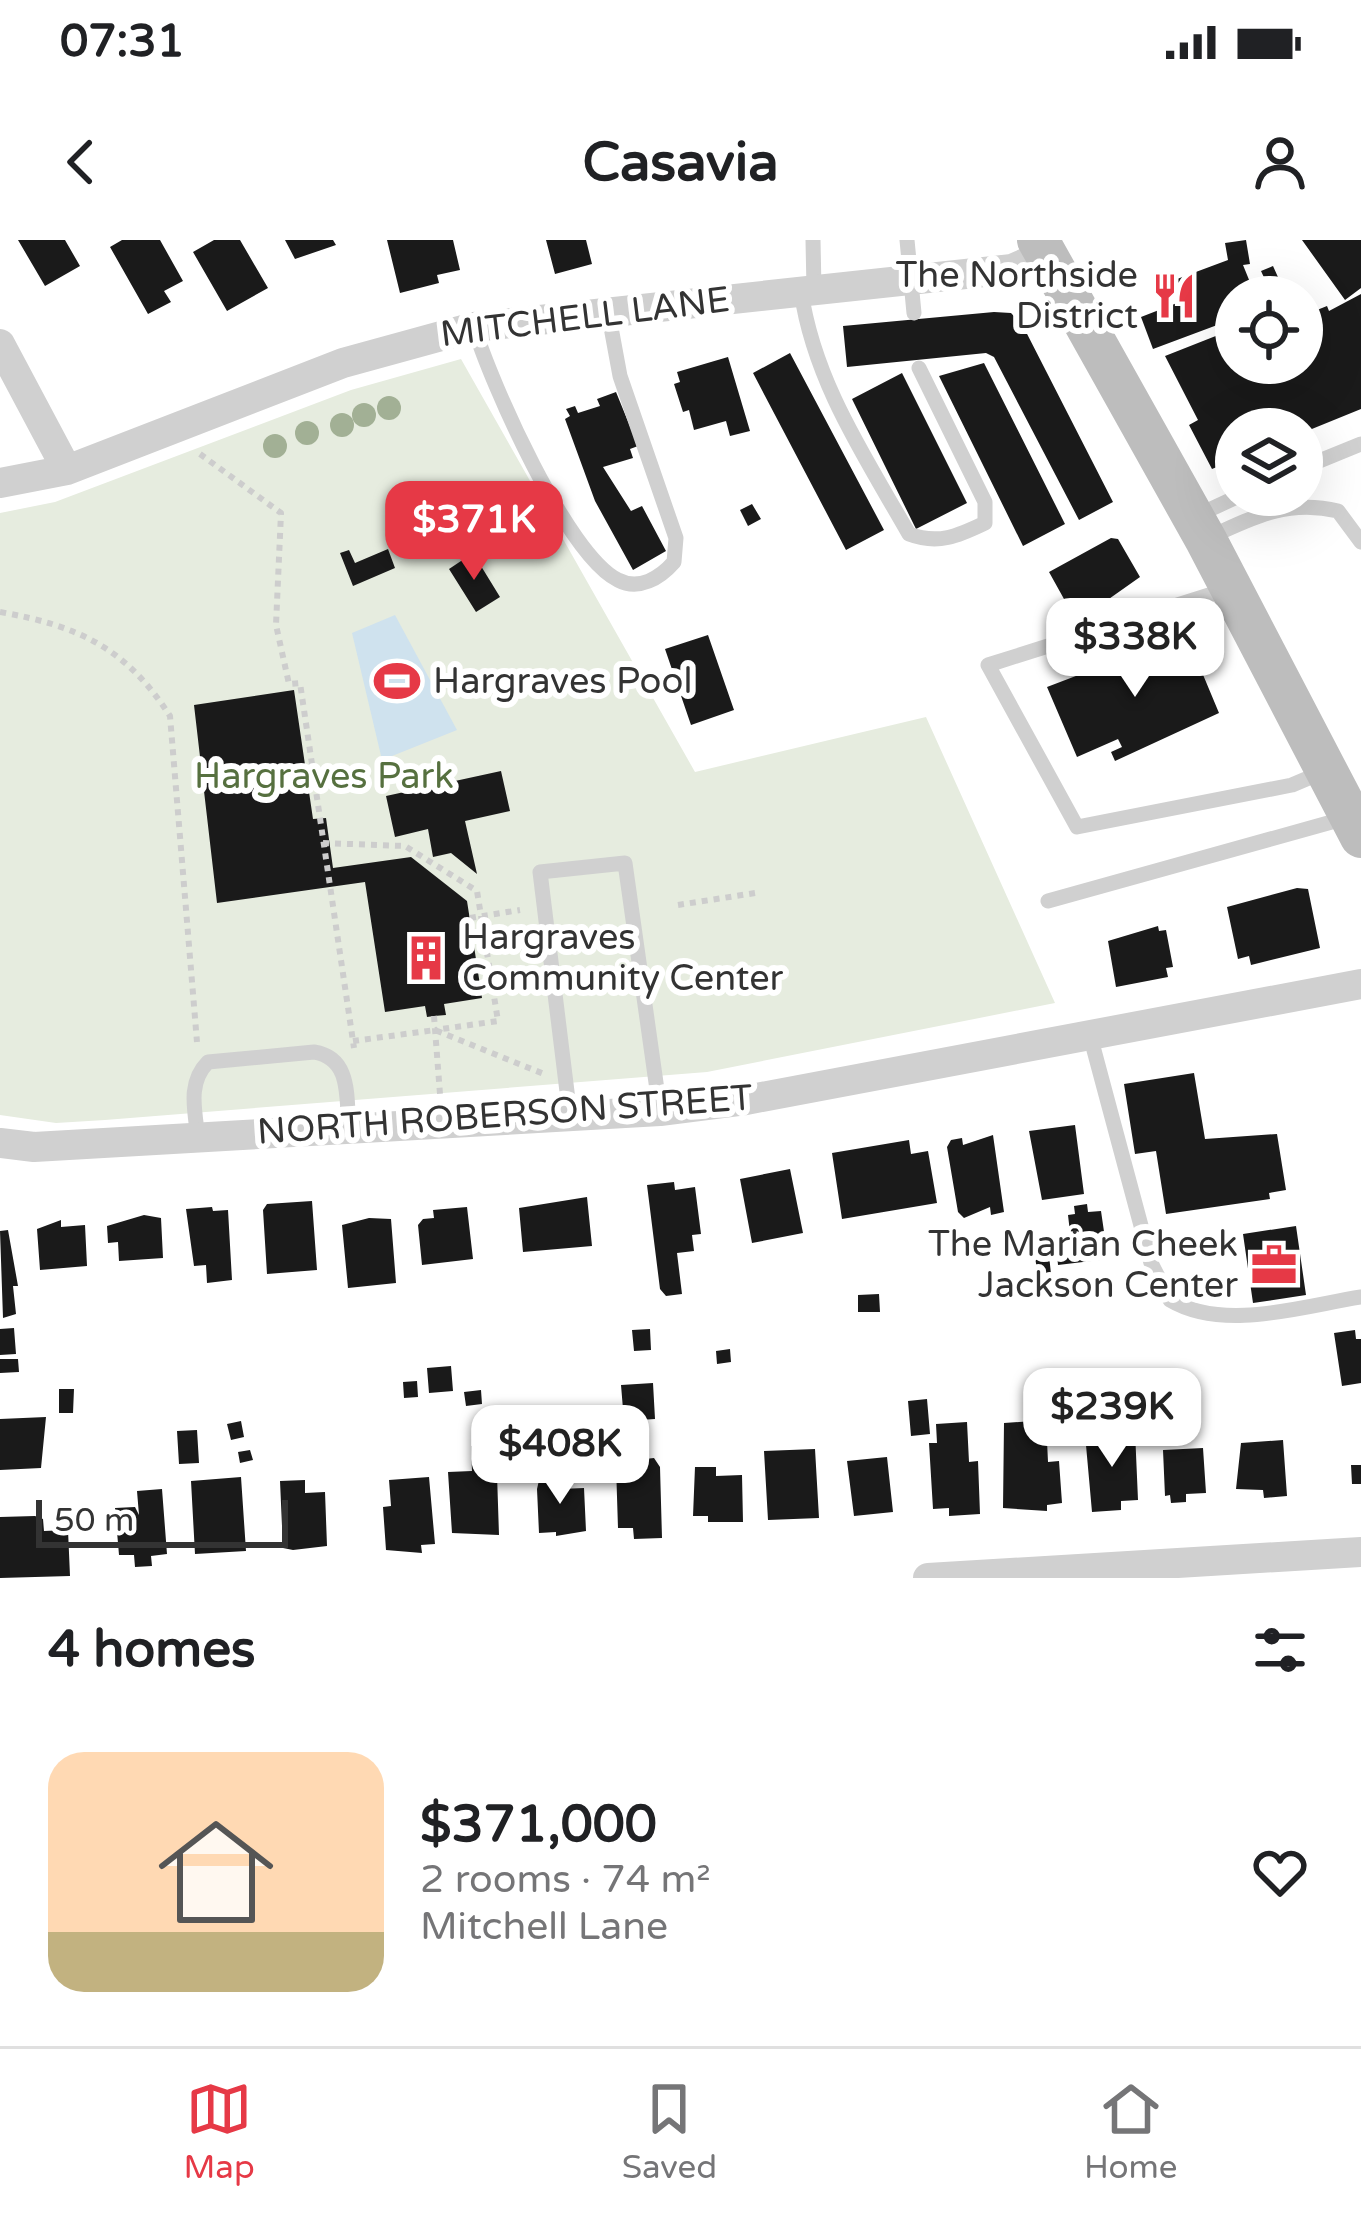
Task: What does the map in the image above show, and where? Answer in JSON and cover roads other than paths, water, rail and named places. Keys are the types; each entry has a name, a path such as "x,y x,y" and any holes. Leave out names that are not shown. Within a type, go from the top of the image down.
{"street":[{"name":"MITCHELL LANE","path":"0,483 67,470 360,358 474,327 1012,269 1042,247"},
{"path":"1042,247 1200,528 1358,826"},
{"path":"0,344 67,470"},
{"name":"NORTH ROBERSON STREET","path":"0,1143 34,1147 660,1111 1091,1039 1361,984"},
{"path":"928,1578 1361,1552"}],"lane":[{"path":"813,240 806,334 826,386 909,534 928,541 956,538 985,523 985,502 919,368"},
{"path":"907,240 914,314"},
{"path":"474,327 517,442 575,532 603,571 622,583 646,584 674,562 676,538 620,376 608,311"},
{"path":"1323,459 1361,444"},
{"path":"1200,528 1308,503 1338,511 1361,542"},
{"path":"1200,528 1215,516"},
{"path":"1231,588 988,665 1077,827 1292,785 1328,770"},
{"path":"1048,901 1358,826"},
{"path":"570,1116 540,872 625,862 660,1111"},
{"path":"1091,1039 1151,1263 1170,1300 1204,1313 1241,1315 1361,1297"},
{"path":"198,1138 197,1073 220,1058 327,1054 344,1072 349,1129"}],"water":[{"name":"Hargraves Pool","path":"395,615 457,730 382,760 352,633"}],"place":[{"name":"The Northside District","path":"1174,296"},
{"name":"Hargraves Pool","path":"397,681"},
{"name":"Hargraves Community Center","path":"426,958"},
{"name":"The Marian Cheek Jackson Center","path":"1274,1265"}],"park label":[{"name":"Hargraves Park","path":"324,776"}]}
